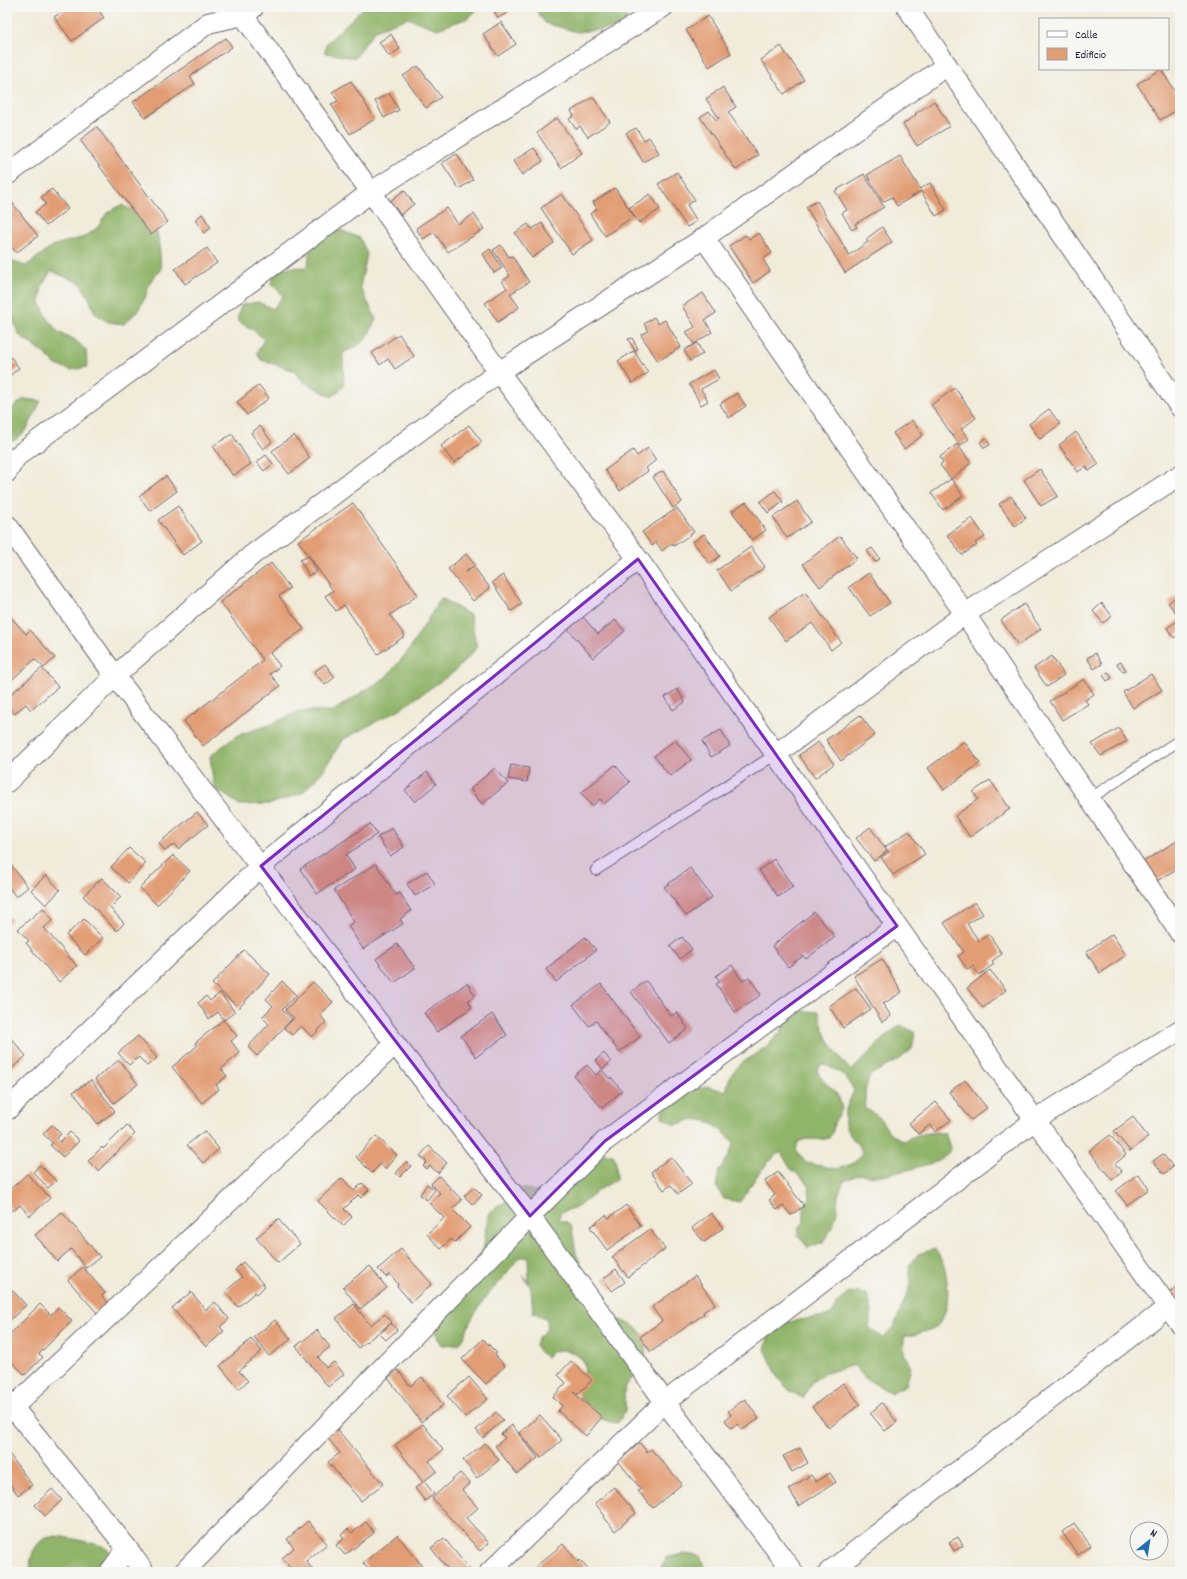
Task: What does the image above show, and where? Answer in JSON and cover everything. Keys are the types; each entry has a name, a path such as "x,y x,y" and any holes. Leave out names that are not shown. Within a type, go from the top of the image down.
{"street":[{"path":"7,472 16,457 372,192 663,7"},
{"path":"907,7 1180,407"},
{"path":"7,175 208,23 245,10 499,372 638,559 1180,1324"},
{"path":"7,782 115,676 252,555 499,372 704,238 947,65"},
{"path":"704,238 965,614 1180,933"},
{"path":"776,754 965,614 1180,475"},
{"path":"7,525 115,676 396,1044 530,1216 665,1402 793,1572"},
{"path":"7,1110 261,866 638,559"},
{"path":"184,1572 530,1216 605,1141 897,926"},
{"path":"490,1572 665,1402 1035,1120 1180,1030"},
{"path":"144,1572 127,1548 9,1407 396,1044"},
{"path":"829,1572 1168,1307"},
{"path":"110,1572 127,1548"}],"lane":[{"path":"1089,799 1180,740"},
{"path":"596,870 776,754"}],"highlighted area":[{"path":"638,559 897,926 605,1141 530,1216 261,866"}],"green space":[{"path":"364,7 480,7 468,18 437,29 408,18 375,30 355,58 325,53 326,44"},
{"path":"534,7 627,7 625,27 577,32 545,23"},
{"path":"121,205 144,217 153,226 158,237 161,269 150,282 145,298 137,312 124,324 108,322 95,313 89,298 80,283 51,271 42,286 40,303 48,319 58,332 74,339 86,350 87,367 71,370 56,365 45,354 19,335 7,303 7,258 11,261 26,266 54,245 85,237 98,227 107,213"},
{"path":"328,225 360,238 367,254 360,287 376,319 367,337 356,347 343,353 344,386 332,397 304,382 292,370 261,360 257,353 264,339 252,329 237,321 241,305 258,302 273,309 283,296 271,284 275,268 308,267 309,250"},
{"path":"24,399 41,401 26,431 14,441 7,440 7,409 11,409"},
{"path":"441,598 470,615 477,648 454,672 400,709 342,740 325,769 302,793 271,804 240,805 214,788 210,756 236,736 269,725 301,711 333,711 386,677 407,653"},
{"path":"803,1011 819,1012 830,1044 851,1071 887,1035 900,1025 915,1032 912,1049 900,1059 870,1075 865,1091 865,1108 879,1117 889,1132 903,1141 923,1134 934,1132 945,1133 951,1150 939,1161 908,1170 876,1176 860,1174 844,1181 838,1195 837,1212 832,1228 823,1242 808,1248 798,1235 798,1229 804,1222 804,1206 810,1198 808,1183 790,1168 781,1152 768,1163 753,1181 740,1202 724,1199 716,1186 719,1170 728,1158 734,1143 715,1126 709,1123 691,1120 676,1125 662,1117 663,1100 692,1089 709,1087 726,1091 730,1076 741,1063 768,1045 780,1033 789,1018","holes":["822,1064 845,1077 852,1086 854,1091 849,1101 845,1122 846,1128 862,1152 858,1159 852,1164 837,1169 806,1163 796,1150 798,1142 802,1140 829,1138 833,1131 834,1123 842,1109 837,1095 823,1080 817,1070"]},
{"path":"605,1154 613,1154 616,1162 617,1179 597,1191 577,1207 561,1212 558,1220 567,1222 572,1229 576,1253 584,1279 597,1290 613,1318 637,1328 645,1340 645,1356 641,1366 625,1389 625,1410 618,1423 609,1422 598,1417 590,1410 578,1394 585,1369 582,1359 572,1352 560,1350 552,1352 546,1357 535,1345 537,1338 545,1330 547,1319 533,1312 531,1288 523,1275 529,1282 528,1257 520,1257 483,1301 459,1344 442,1345 437,1337 436,1329 481,1256 487,1220 492,1210 507,1200 517,1189 542,1192"},
{"path":"935,1249 946,1273 948,1289 947,1305 942,1320 937,1326 926,1331 904,1337 904,1353 911,1368 906,1385 891,1393 865,1378 854,1365 823,1374 811,1383 803,1398 790,1391 779,1379 765,1349 769,1333 782,1323 831,1315 837,1303 850,1292 867,1294 872,1311 869,1327 882,1338 894,1327 911,1283 909,1267 918,1254"},
{"path":"57,1536 103,1546 112,1556 120,1572 32,1572 31,1559 36,1547 44,1539"},
{"path":"684,1554 700,1556 706,1572 658,1572 668,1557"}],"building":[{"path":"69,7 97,7 104,18 72,41 54,17"},
{"path":"492,7 518,7 498,18"},
{"path":"708,16 731,53 709,67 686,30"},
{"path":"501,22 516,44 498,56 483,34"},
{"path":"391,34 400,49 389,56 379,42"},
{"path":"226,38 232,47 190,76 195,84 145,118 133,102"},
{"path":"781,46 804,80 784,94 761,60"},
{"path":"418,66 441,97 426,108 403,76"},
{"path":"1162,70 1180,100 1180,108 1160,120 1137,84"},
{"path":"351,81 375,119 350,134 331,104 338,101 332,92"},
{"path":"723,87 736,107 728,112 758,155 736,170 700,117 709,111 716,120 719,118 706,99"},
{"path":"389,93 399,110 384,118 375,101"},
{"path":"593,97 610,122 588,137 580,126 576,129 569,119 574,116 571,111"},
{"path":"934,101 950,126 917,146 903,124"},
{"path":"557,118 582,153 561,168 537,133"},
{"path":"97,127 168,222 151,235 80,140"},
{"path":"636,128 644,140 649,137 659,153 643,162 626,133"},
{"path":"534,148 543,161 522,175 513,161"},
{"path":"457,154 473,180 459,189 442,163"},
{"path":"900,156 920,189 930,183 946,210 936,216 921,191 897,206 892,197 883,202 867,175"},
{"path":"677,172 695,200 687,205 697,221 687,227 658,184"},
{"path":"864,174 884,207 855,224 857,227 852,230 842,213 847,210 835,191"},
{"path":"615,188 634,216 605,236 590,214 597,209 593,202"},
{"path":"52,189 68,209 46,226 35,212 46,204 41,197"},
{"path":"404,190 414,204 399,216 388,203"},
{"path":"562,194 593,240 572,254 541,208"},
{"path":"650,194 660,209 639,223 629,208"},
{"path":"11,201 38,236 16,253 7,241 7,204"},
{"path":"817,201 849,255 868,242 866,239 882,227 892,242 845,273 806,207"},
{"path":"447,208 458,224 474,214 484,229 448,252 434,232 423,239 416,228"},
{"path":"202,214 211,228 204,233 195,220"},
{"path":"542,223 554,243 532,258 515,233 528,224 532,229"},
{"path":"759,233 772,253 763,259 770,271 753,283 729,246 746,235 749,239"},
{"path":"501,245 509,257 512,256 529,282 510,294 519,307 498,322 485,303 507,288 502,281 510,276 493,250"},
{"path":"207,248 217,263 185,284 175,269"},
{"path":"490,249 502,268 494,273 483,254"},
{"path":"703,293 716,313 705,320 712,332 694,344 686,332 695,327 682,306"},
{"path":"654,317 658,324 665,320 681,347 658,361 641,335 648,331 644,324"},
{"path":"399,334 414,356 395,369 388,359 380,365 372,353"},
{"path":"632,338 638,349 635,351 628,339"},
{"path":"697,343 703,354 690,361 684,350"},
{"path":"634,351 648,373 632,383 618,361"},
{"path":"7,352 19,368 7,378"},
{"path":"714,370 719,379 701,389 708,401 701,405 689,384"},
{"path":"259,385 269,398 247,415 237,402"},
{"path":"955,388 976,418 961,429 969,439 960,446 931,405"},
{"path":"737,393 746,406 729,418 720,404"},
{"path":"1049,409 1060,424 1040,439 1029,424"},
{"path":"912,420 923,435 904,449 893,433"},
{"path":"469,425 482,442 454,463 441,446"},
{"path":"260,426 272,442 263,449 251,433"},
{"path":"1076,432 1099,464 1089,471 1086,466 1078,472 1059,445"},
{"path":"232,434 251,464 233,476 213,446"},
{"path":"294,435 310,458 289,474 272,451"},
{"path":"986,438 990,445 984,448 980,442"},
{"path":"957,444 971,463 951,479 940,465 943,462 940,457"},
{"path":"648,448 656,460 646,468 648,471 620,491 605,470 633,450 637,456"},
{"path":"266,455 273,464 264,471 257,462"},
{"path":"1040,469 1058,496 1041,506 1024,480"},
{"path":"663,471 682,502 673,508 653,477"},
{"path":"166,476 177,491 150,511 139,496"},
{"path":"951,479 963,496 943,510 931,493"},
{"path":"775,491 783,502 768,513 760,502"},
{"path":"1011,496 1026,518 1015,526 999,504"},
{"path":"797,501 811,522 787,538 773,517"},
{"path":"746,502 766,530 752,540 732,511"},
{"path":"353,503 418,595 390,615 405,636 378,654 344,605 336,611 325,596 333,591 298,541"},
{"path":"178,506 202,541 183,555 158,520"},
{"path":"677,508 694,532 674,546 672,543 662,551 656,542 652,546 642,532"},
{"path":"972,518 985,537 975,543 977,545 962,555 947,535"},
{"path":"704,534 720,556 710,564 693,542"},
{"path":"840,536 857,558 820,587 803,564"},
{"path":"751,547 765,567 731,591 717,570"},
{"path":"872,548 880,559 875,562 867,551"},
{"path":"466,554 475,565 465,572 474,567 490,588 473,601 448,569"},
{"path":"309,556 317,571 309,576 300,560"},
{"path":"271,563 290,588 279,596 304,629 270,653 280,666 270,674 280,686 203,746 184,721 263,660 220,602"},
{"path":"869,573 890,603 870,616 849,587"},
{"path":"503,575 522,604 511,611 492,582"},
{"path":"805,592 841,642 831,650 812,623 786,641 769,617"},
{"path":"1180,594 1180,612 1177,614 1168,603"},
{"path":"1102,603 1112,616 1103,623 1093,611"},
{"path":"1024,604 1041,629 1018,645 1001,620"},
{"path":"8,614 26,634 30,630 55,658 44,668 35,659 7,684"},
{"path":"583,617 598,634 615,620 625,631 593,658 568,629"},
{"path":"1180,619 1180,633 1174,638 1167,628"},
{"path":"1095,653 1102,664 1094,669 1087,658"},
{"path":"1052,656 1064,675 1047,687 1034,668"},
{"path":"1121,662 1126,670 1123,672 1117,664"},
{"path":"325,664 335,677 325,685 314,672"},
{"path":"42,668 58,687 31,710 26,704 14,714 7,705 7,697"},
{"path":"1108,672 1112,678 1107,681 1103,675"},
{"path":"1151,674 1162,690 1133,708 1123,692"},
{"path":"1084,679 1094,694 1085,700 1088,704 1062,720 1050,701"},
{"path":"677,689 685,702 673,710 665,697"},
{"path":"860,715 875,735 841,761 826,740"},
{"path":"1119,728 1127,741 1101,756 1092,744"},
{"path":"721,730 730,746 711,757 702,741"},
{"path":"675,740 691,760 670,776 654,756"},
{"path":"964,741 980,763 944,790 928,768"},
{"path":"818,742 834,764 815,778 799,755"},
{"path":"511,765 529,768 527,782 508,779"},
{"path":"615,765 630,782 604,804 600,799 592,806 581,793"},
{"path":"495,768 508,783 482,804 470,789"},
{"path":"427,772 436,784 415,802 405,790"},
{"path":"990,780 1010,809 970,837 955,816 978,799 973,792"},
{"path":"197,812 208,825 178,849 174,844 165,851 159,843"},
{"path":"370,824 377,834 346,855 355,869 317,894 300,869"},
{"path":"870,827 887,851 874,861 856,838"},
{"path":"392,828 404,847 390,856 378,837"},
{"path":"909,831 925,854 893,875 881,857 889,852 885,847"},
{"path":"1180,839 1180,867 1150,885 1138,865"},
{"path":"129,848 146,863 128,883 111,867"},
{"path":"173,855 190,871 157,905 140,888"},
{"path":"774,859 793,887 778,897 759,870"},
{"path":"7,860 28,887 16,897 7,885"},
{"path":"376,864 396,895 400,893 411,911 400,919 403,924 363,949 348,926 354,922 334,890"},
{"path":"690,868 712,897 686,916 664,887"},
{"path":"427,871 435,884 415,896 407,884"},
{"path":"46,875 60,890 46,905 31,890"},
{"path":"102,878 121,897 110,908 124,923 117,931 83,896"},
{"path":"975,902 983,914 967,924 979,941 989,934 1002,954 992,961 994,964 979,975 973,966 967,969 958,956 964,952 944,923"},
{"path":"43,908 53,920 44,928 77,966 59,982 26,943 29,941 18,929"},
{"path":"814,912 835,937 806,959 803,956 788,967 772,946"},
{"path":"7,915 12,920 7,924"},
{"path":"84,919 103,938 85,955 66,935"},
{"path":"1112,934 1126,955 1100,973 1086,952"},
{"path":"585,937 596,950 556,982 546,969"},
{"path":"682,937 692,949 680,959 670,946"},
{"path":"397,944 415,968 394,983 376,959"},
{"path":"244,950 270,974 239,1008 212,984"},
{"path":"882,959 902,992 883,1004 891,1016 882,1022 854,976"},
{"path":"732,965 742,981 749,977 761,995 735,1012 716,984 720,982 716,976"},
{"path":"990,970 1006,990 983,1008 967,988"},
{"path":"282,981 296,995 282,1010 292,1019 257,1056 248,1047 269,1024 262,1017 273,1006 266,999"},
{"path":"646,981 671,1016 677,1012 688,1029 669,1043 631,992"},
{"path":"313,982 333,1002 320,1015 326,1022 312,1037 301,1026 292,1035 284,1028 294,1018 285,1010"},
{"path":"467,983 475,995 468,1001 472,1007 437,1032 424,1013"},
{"path":"601,984 640,1037 619,1052 596,1021 589,1026 573,1005"},
{"path":"856,988 871,1009 843,1028 829,1006"},
{"path":"220,993 235,1012 224,1020 218,1012 209,1019 198,1003 206,996 210,1001"},
{"path":"492,1014 507,1035 476,1057 461,1036"},
{"path":"223,1020 237,1036 231,1041 240,1053 221,1069 227,1076 216,1085 219,1089 202,1103 172,1067 197,1046 195,1043"},
{"path":"9,1036 26,1056 9,1071 7,1069 7,1037"},
{"path":"138,1036 157,1058 147,1066 139,1057 129,1065 118,1053"},
{"path":"604,1053 611,1062 603,1069 596,1060"},
{"path":"119,1060 138,1084 114,1103 95,1079"},
{"path":"587,1065 596,1075 602,1070 610,1079 611,1077 622,1091 602,1108 574,1076"},
{"path":"91,1080 115,1111 98,1124 73,1092"},
{"path":"965,1080 987,1108 971,1120 949,1092"},
{"path":"936,1102 951,1120 935,1132 930,1125 918,1134 909,1123"},
{"path":"1133,1117 1148,1137 1130,1151 1114,1131"},
{"path":"52,1125 61,1134 57,1138 60,1142 70,1132 79,1141 63,1157 50,1145 53,1143 43,1134"},
{"path":"127,1125 135,1134 98,1171 88,1161 102,1147 103,1149"},
{"path":"204,1131 219,1149 203,1163 187,1145"},
{"path":"1110,1135 1126,1155 1115,1164 1122,1172 1112,1180 1089,1151"},
{"path":"376,1136 397,1155 385,1169 380,1164 372,1173 356,1157"},
{"path":"429,1146 447,1163 438,1173 430,1166 427,1169 423,1166 427,1162 420,1156"},
{"path":"1163,1154 1173,1167 1164,1174 1153,1161"},
{"path":"671,1157 692,1184 678,1194 671,1185 664,1190 651,1172"},
{"path":"406,1162 411,1166 400,1177 396,1173"},
{"path":"40,1165 56,1181 48,1188 33,1172"},
{"path":"778,1172 804,1206 791,1215 783,1206 777,1210 769,1200 775,1195 765,1181"},
{"path":"27,1174 50,1198 30,1216 20,1205 13,1211 7,1205 7,1192"},
{"path":"1138,1174 1149,1189 1127,1205 1116,1191"},
{"path":"439,1176 462,1200 452,1209 470,1227 455,1242 451,1239 441,1249 427,1234 444,1218 429,1203 440,1193 431,1184"},
{"path":"342,1178 354,1191 362,1183 369,1190 361,1198 358,1195 344,1209 352,1217 343,1226 318,1201"},
{"path":"427,1184 435,1190 427,1200 420,1195"},
{"path":"474,1187 482,1195 473,1205 464,1196"},
{"path":"626,1205 641,1226 607,1250 590,1227 606,1215 609,1218"},
{"path":"62,1212 100,1257 86,1268 71,1249 57,1261 35,1235"},
{"path":"711,1213 723,1228 704,1242 692,1228"},
{"path":"278,1219 300,1244 278,1263 256,1238"},
{"path":"650,1229 665,1249 628,1277 612,1257"},
{"path":"401,1249 432,1284 411,1302 397,1286 398,1284 390,1274 386,1277 378,1269"},
{"path":"243,1262 265,1286 257,1294 255,1292 238,1307 225,1292 242,1277 235,1270"},
{"path":"370,1266 387,1288 360,1309 343,1287"},
{"path":"83,1267 105,1293 102,1296 109,1304 98,1314 68,1280"},
{"path":"616,1269 625,1282 612,1291 603,1279"},
{"path":"695,1276 715,1304 703,1312 704,1314 651,1352 640,1337 662,1321 652,1307"},
{"path":"1180,1285 1180,1312 1168,1294"},
{"path":"10,1288 26,1305 7,1323 7,1291"},
{"path":"191,1292 206,1310 215,1302 229,1319 220,1327 224,1331 206,1347 172,1308"},
{"path":"40,1304 51,1315 58,1307 72,1321 39,1354 43,1357 25,1375 7,1357 7,1337"},
{"path":"354,1304 370,1325 385,1314 392,1322 358,1348 336,1318"},
{"path":"275,1320 291,1339 269,1356 254,1337"},
{"path":"391,1323 397,1330 386,1340 380,1334"},
{"path":"317,1330 330,1347 318,1357 326,1368 334,1362 344,1374 328,1387 296,1346"},
{"path":"251,1339 262,1351 239,1371 248,1381 239,1389 220,1366"},
{"path":"483,1339 497,1353 495,1355 505,1366 486,1384 462,1359"},
{"path":"571,1361 592,1380 578,1394 575,1392 574,1393 602,1417 586,1436 558,1411 562,1406 553,1397 566,1383 558,1375"},
{"path":"398,1370 410,1386 422,1377 443,1405 421,1422 388,1378"},
{"path":"469,1377 488,1399 465,1417 447,1396"},
{"path":"843,1383 860,1404 829,1428 812,1407"},
{"path":"745,1399 759,1419 742,1430 737,1424 731,1428 725,1420 731,1415 728,1411"},
{"path":"882,1403 897,1422 885,1431 870,1413"},
{"path":"496,1412 503,1420 483,1438 476,1430"},
{"path":"540,1415 562,1440 541,1458 519,1433"},
{"path":"423,1424 443,1450 429,1461 437,1471 424,1481 434,1494 425,1501 415,1488 423,1482 395,1445"},
{"path":"512,1425 538,1458 517,1474 495,1446 505,1438 501,1434"},
{"path":"336,1428 383,1484 361,1501 328,1462 340,1453 326,1436"},
{"path":"485,1443 499,1460 477,1478 463,1460"},
{"path":"640,1443 647,1452 651,1449 682,1484 653,1508 638,1491 641,1489 618,1461"},
{"path":"800,1448 808,1463 792,1472 783,1456"},
{"path":"9,1454 32,1485 18,1495 7,1480 7,1456"},
{"path":"460,1473 470,1483 462,1490 478,1508 466,1518 489,1543 480,1551 432,1498"},
{"path":"830,1473 836,1482 799,1506 789,1489 811,1475 816,1482"},
{"path":"614,1487 636,1513 615,1531 595,1503"},
{"path":"52,1489 62,1500 45,1516 35,1505"},
{"path":"308,1521 327,1544 306,1561 313,1570 310,1572 294,1572 282,1558 294,1548 287,1539"},
{"path":"366,1522 374,1533 345,1555 336,1545 344,1539 341,1535 348,1529 352,1533"},
{"path":"1074,1523 1091,1546 1078,1555 1062,1532"},
{"path":"397,1535 424,1568 419,1572 365,1572 368,1569 363,1563"},
{"path":"958,1537 963,1546 954,1551 949,1542"},
{"path":"444,1538 471,1571 450,1572 431,1548"},
{"path":"563,1544 578,1562 580,1560 590,1572 539,1572 535,1567"},
{"path":"211,1568 215,1572 206,1572"}]}
